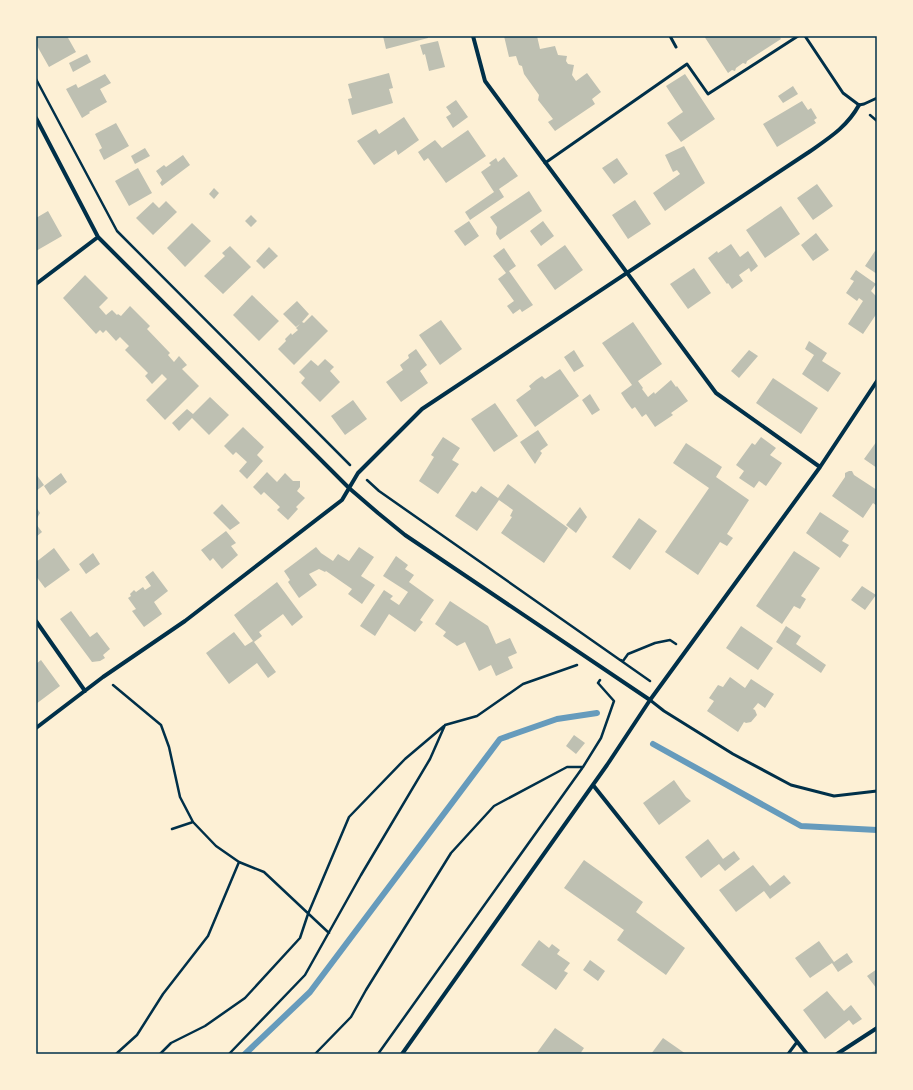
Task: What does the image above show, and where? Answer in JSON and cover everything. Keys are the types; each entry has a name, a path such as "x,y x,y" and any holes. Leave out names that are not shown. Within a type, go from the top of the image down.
{"street":[{"path":"473,36 485,81 716,393 820,467"},
{"path":"36,728 103,677 185,621 342,500 358,473 422,409 814,148 835,133 853,117 859,105"},
{"path":"36,118 98,237 349,488 405,535 650,700"},
{"path":"36,284 98,237"},
{"path":"402,1054 593,785 659,687 820,467 877,381"},
{"path":"36,621 85,691"},
{"path":"593,785 807,1054"},
{"path":"837,1054 877,1028"}],"lane":[{"path":"670,36 676,47"},
{"path":"545,163 686,64 708,94 798,36"},
{"path":"805,36 843,93 859,105 877,98"},
{"path":"650,700 664,711 733,754 791,785 834,796 877,791"},
{"path":"788,1054 797,1042"}],"path":[{"path":"36,80 118,231 358,473 379,491 659,687"},
{"path":"616,657 623,661 628,654 655,643 670,640 686,650"},
{"path":"606,671 616,657"},
{"path":"160,1054 171,1043 205,1026 245,998 300,938 308,914 350,817 405,759 445,725 476,716 523,684 591,661"},
{"path":"103,677 161,725 169,747 180,797 193,822 216,846 239,862 264,872 329,933"},
{"path":"378,1054 583,767 601,738 614,701"},
{"path":"229,1054 305,975 361,875 430,759 445,725"},
{"path":"315,1054 351,1018 366,990 451,853 494,806 567,767 583,767"},
{"path":"172,829 193,822"},
{"path":"116,1054 137,1035 162,994 208,936 239,862"}],"building":[{"path":"36,36 67,36 76,52 49,67 36,44"},
{"path":"383,36 428,36 428,38 386,49"},
{"path":"504,36 537,36 540,49 555,46 558,55 567,56 566,61 568,64 574,65 572,75 576,81 587,73 601,92 592,99 595,104 555,131 548,122 553,119 538,100 539,95 524,74 522,66 519,65 516,56 509,57"},
{"path":"704,36 779,36 781,39 747,61 746,64 743,63 736,68 735,71 732,70 728,73"},
{"path":"438,41 445,67 429,71 425,54 423,55 420,45"},
{"path":"87,54 91,62 73,72 69,63"},
{"path":"389,73 393,88 389,89 393,103 352,115 348,99 352,98 348,84"},
{"path":"105,74 111,83 100,89 107,102 89,112 90,113 82,118 66,89 76,84 78,88"},
{"path":"685,74 715,119 681,142 667,123 683,112 666,86"},
{"path":"793,86 798,94 783,103 778,96"},
{"path":"456,100 468,117 453,128 446,117 451,114 446,107"},
{"path":"802,101 808,110 811,108 817,118 814,120 816,123 777,147 763,124"},
{"path":"404,117 419,140 398,155 396,150 374,165 357,141 376,129 379,134"},
{"path":"116,123 129,146 104,160 99,150 102,148 95,134"},
{"path":"468,130 486,156 446,183 428,158 424,161 418,152 435,140 442,148"},
{"path":"684,146 705,183 665,211 653,193 680,174 677,170 673,172 665,155"},
{"path":"145,148 150,156 135,164 131,156"},
{"path":"183,155 190,165 162,186 160,183 162,180 156,171 164,165 166,167"},
{"path":"504,157 518,176 499,189 504,197 470,220 465,212 494,192 481,172 491,165 489,163 496,158 498,162"},
{"path":"617,158 628,174 614,184 602,168"},
{"path":"138,168 152,193 129,206 115,181"},
{"path":"817,184 833,206 813,220 797,198"},
{"path":"214,188 219,193 214,199 209,194"},
{"path":"529,191 542,211 500,240 496,234 497,227 490,217"},
{"path":"635,200 651,224 628,239 612,215"},
{"path":"166,201 177,212 153,235 136,218 153,202 159,208"},
{"path":"781,206 800,234 765,258 746,230"},
{"path":"48,211 62,236 36,251 36,218"},
{"path":"251,215 257,221 251,227 245,221"},
{"path":"469,221 479,236 465,246 454,231"},
{"path":"543,221 554,236 541,246 530,231"},
{"path":"192,223 211,241 185,267 167,248"},
{"path":"816,233 829,250 813,261 801,245"},
{"path":"731,244 740,257 748,251 758,266 751,272 749,268 739,275 743,281 732,289 708,258 717,251 718,253"},
{"path":"565,245 583,270 555,290 537,265"},
{"path":"230,246 251,267 223,294 204,276 225,256 222,253"},
{"path":"269,247 278,256 264,269 256,261"},
{"path":"504,248 516,266 509,271 533,305 522,312 520,309 513,314 507,306 514,301 498,279 506,273 493,256"},
{"path":"875,251 877,252 877,274 865,266"},
{"path":"694,268 711,293 688,309 670,284"},
{"path":"856,270 876,284 871,291 877,297 877,313 863,334 848,324 863,301 859,298 857,301 846,293 854,281 850,279"},
{"path":"85,275 108,298 99,307 106,315 112,310 117,315 118,314 121,316 130,306 150,326 147,329 170,353 168,355 174,362 179,356 187,365 182,369 199,386 165,420 146,400 167,379 162,374 152,384 145,376 148,373 125,350 129,346 120,337 116,341 106,330 103,333 100,330 96,334 63,298"},
{"path":"252,295 279,321 259,341 233,315"},
{"path":"297,301 309,314 302,322 304,323 312,315 328,331 294,365 278,349 291,333 292,335 298,330 296,328 300,324 296,327 283,314"},
{"path":"441,320 462,349 440,365 419,335"},
{"path":"633,322 662,364 638,381 643,388 642,389 648,397 654,392 655,394 671,380 688,401 671,413 673,415 655,427 646,414 642,417 635,407 632,409 626,401 621,393 632,385 602,343"},
{"path":"809,341 827,353 822,361 841,373 828,392 802,374 814,355 805,349"},
{"path":"416,349 427,365 420,371 428,383 401,402 386,382 403,370 400,365 409,358 408,355"},
{"path":"574,350 584,366 574,372 564,357"},
{"path":"749,350 758,356 739,378 731,371"},
{"path":"325,359 334,367 330,371 340,382 320,402 301,383 305,378 299,372 311,360 318,366"},
{"path":"560,369 579,396 535,427 516,400 531,389 529,386 536,380 542,376 545,379"},
{"path":"773,378 818,408 801,434 756,403"},
{"path":"590,394 600,410 592,415 582,400"},
{"path":"210,397 229,415 209,435 192,418 179,431 172,423 187,409 193,414"},
{"path":"353,400 367,419 345,435 331,416"},
{"path":"495,403 518,436 494,452 471,419"},
{"path":"243,427 264,447 257,455 263,461 247,479 239,471 247,462 236,452 233,455 224,446"},
{"path":"538,430 548,445 540,451 542,453 535,464 520,442"},
{"path":"443,437 460,448 452,460 459,464 438,494 419,481 434,457 431,455"},
{"path":"761,437 776,448 770,455 782,463 766,486 759,481 754,488 739,478 744,471 736,465 752,443 755,445"},
{"path":"877,441 877,468 864,459"},
{"path":"686,443 722,467 716,477 749,500 727,534 733,538 727,546 720,542 698,575 665,552 709,488 673,463"},
{"path":"852,471 854,475 877,490 877,506 873,503 863,518 832,496 845,477 845,473"},
{"path":"267,472 277,482 285,473 293,481 300,481 300,487 297,491 305,498 296,507 298,509 288,520 277,510 280,507 264,492 261,495 253,487"},
{"path":"61,473 67,482 50,495 44,486"},
{"path":"36,474 44,485 36,491"},
{"path":"508,484 568,528 544,563 501,533 512,517 510,516 513,510 499,500 477,531 455,516 472,491 476,493 481,486 498,498"},
{"path":"222,504 240,523 230,530 213,513"},
{"path":"36,507 40,513 36,520"},
{"path":"580,507 587,517 576,533 566,525"},
{"path":"820,512 849,531 842,541 849,545 840,558 806,533"},
{"path":"639,518 657,531 630,570 612,557"},
{"path":"36,524 42,532 36,537"},
{"path":"226,531 236,543 231,546 238,555 222,569 213,558 210,561 201,550"},
{"path":"316,547 321,553 333,561 338,554 349,561 359,547 374,557 361,576 375,585 362,604 348,594 352,589 326,571 325,572 319,569 309,574 317,585 299,598 288,582 290,580 284,571"},
{"path":"54,548 70,570 45,588 36,576 36,562"},
{"path":"794,551 820,568 801,596 806,599 800,609 794,606 782,624 756,606"},
{"path":"93,553 100,564 86,574 79,564"},
{"path":"396,556 408,565 405,569 414,575 409,582 434,600 420,620 423,622 415,632 389,614 375,636 360,626 384,590 393,596 390,599 399,605 408,592 383,576"},
{"path":"153,571 168,591 154,602 162,614 144,627 132,611 136,609 128,598 134,590 136,592 143,587 145,590 151,586 145,577"},
{"path":"277,582 303,617 292,626 283,614 259,632 262,636 254,642 276,672 268,678 257,663 229,684 206,653 234,632 245,646 253,641 234,615"},
{"path":"862,586 876,595 865,610 851,600"},
{"path":"450,601 488,626 496,644 510,638 517,653 508,657 513,668 496,676 491,665 479,671 465,642 457,646 443,636 446,632 435,624"},
{"path":"71,611 90,637 97,632 110,649 103,655 105,658 100,661 92,662 60,619"},
{"path":"741,626 773,648 758,670 726,648"},
{"path":"786,626 801,636 796,644 826,665 821,673 776,642"},
{"path":"41,660 60,686 36,704 36,664"},
{"path":"730,677 745,688 751,679 774,694 765,708 758,703 753,709 757,715 751,722 744,722 738,732 707,711 714,701 709,698 718,685 723,687"},
{"path":"574,735 585,743 576,754 566,746"},
{"path":"674,780 686,797 691,801 659,825 643,803"},
{"path":"708,839 723,859 734,851 740,859 725,871 719,864 701,878 685,857"},
{"path":"584,860 643,902 636,912 685,948 666,975 617,940 624,930 564,888"},
{"path":"753,865 770,886 784,875 791,883 770,899 764,891 736,912 719,890"},
{"path":"539,940 549,948 552,944 560,950 557,954 570,963 564,971 568,973 556,990 521,965"},
{"path":"819,941 834,962 847,953 853,962 838,972 832,963 810,978 795,958"},
{"path":"590,960 605,971 598,981 583,970"},
{"path":"877,969 877,989 867,976"},
{"path":"827,991 844,1011 851,1005 862,1019 853,1025 849,1020 825,1039 803,1010"},
{"path":"555,1028 584,1048 580,1054 536,1054"},
{"path":"663,1038 686,1054 651,1054"},
{"path":"877,1049 877,1054 869,1054"}],"waterway":[{"path":"245,1054 310,992 500,739 557,719 597,713"},
{"path":"653,744 801,826 877,830"}]}
